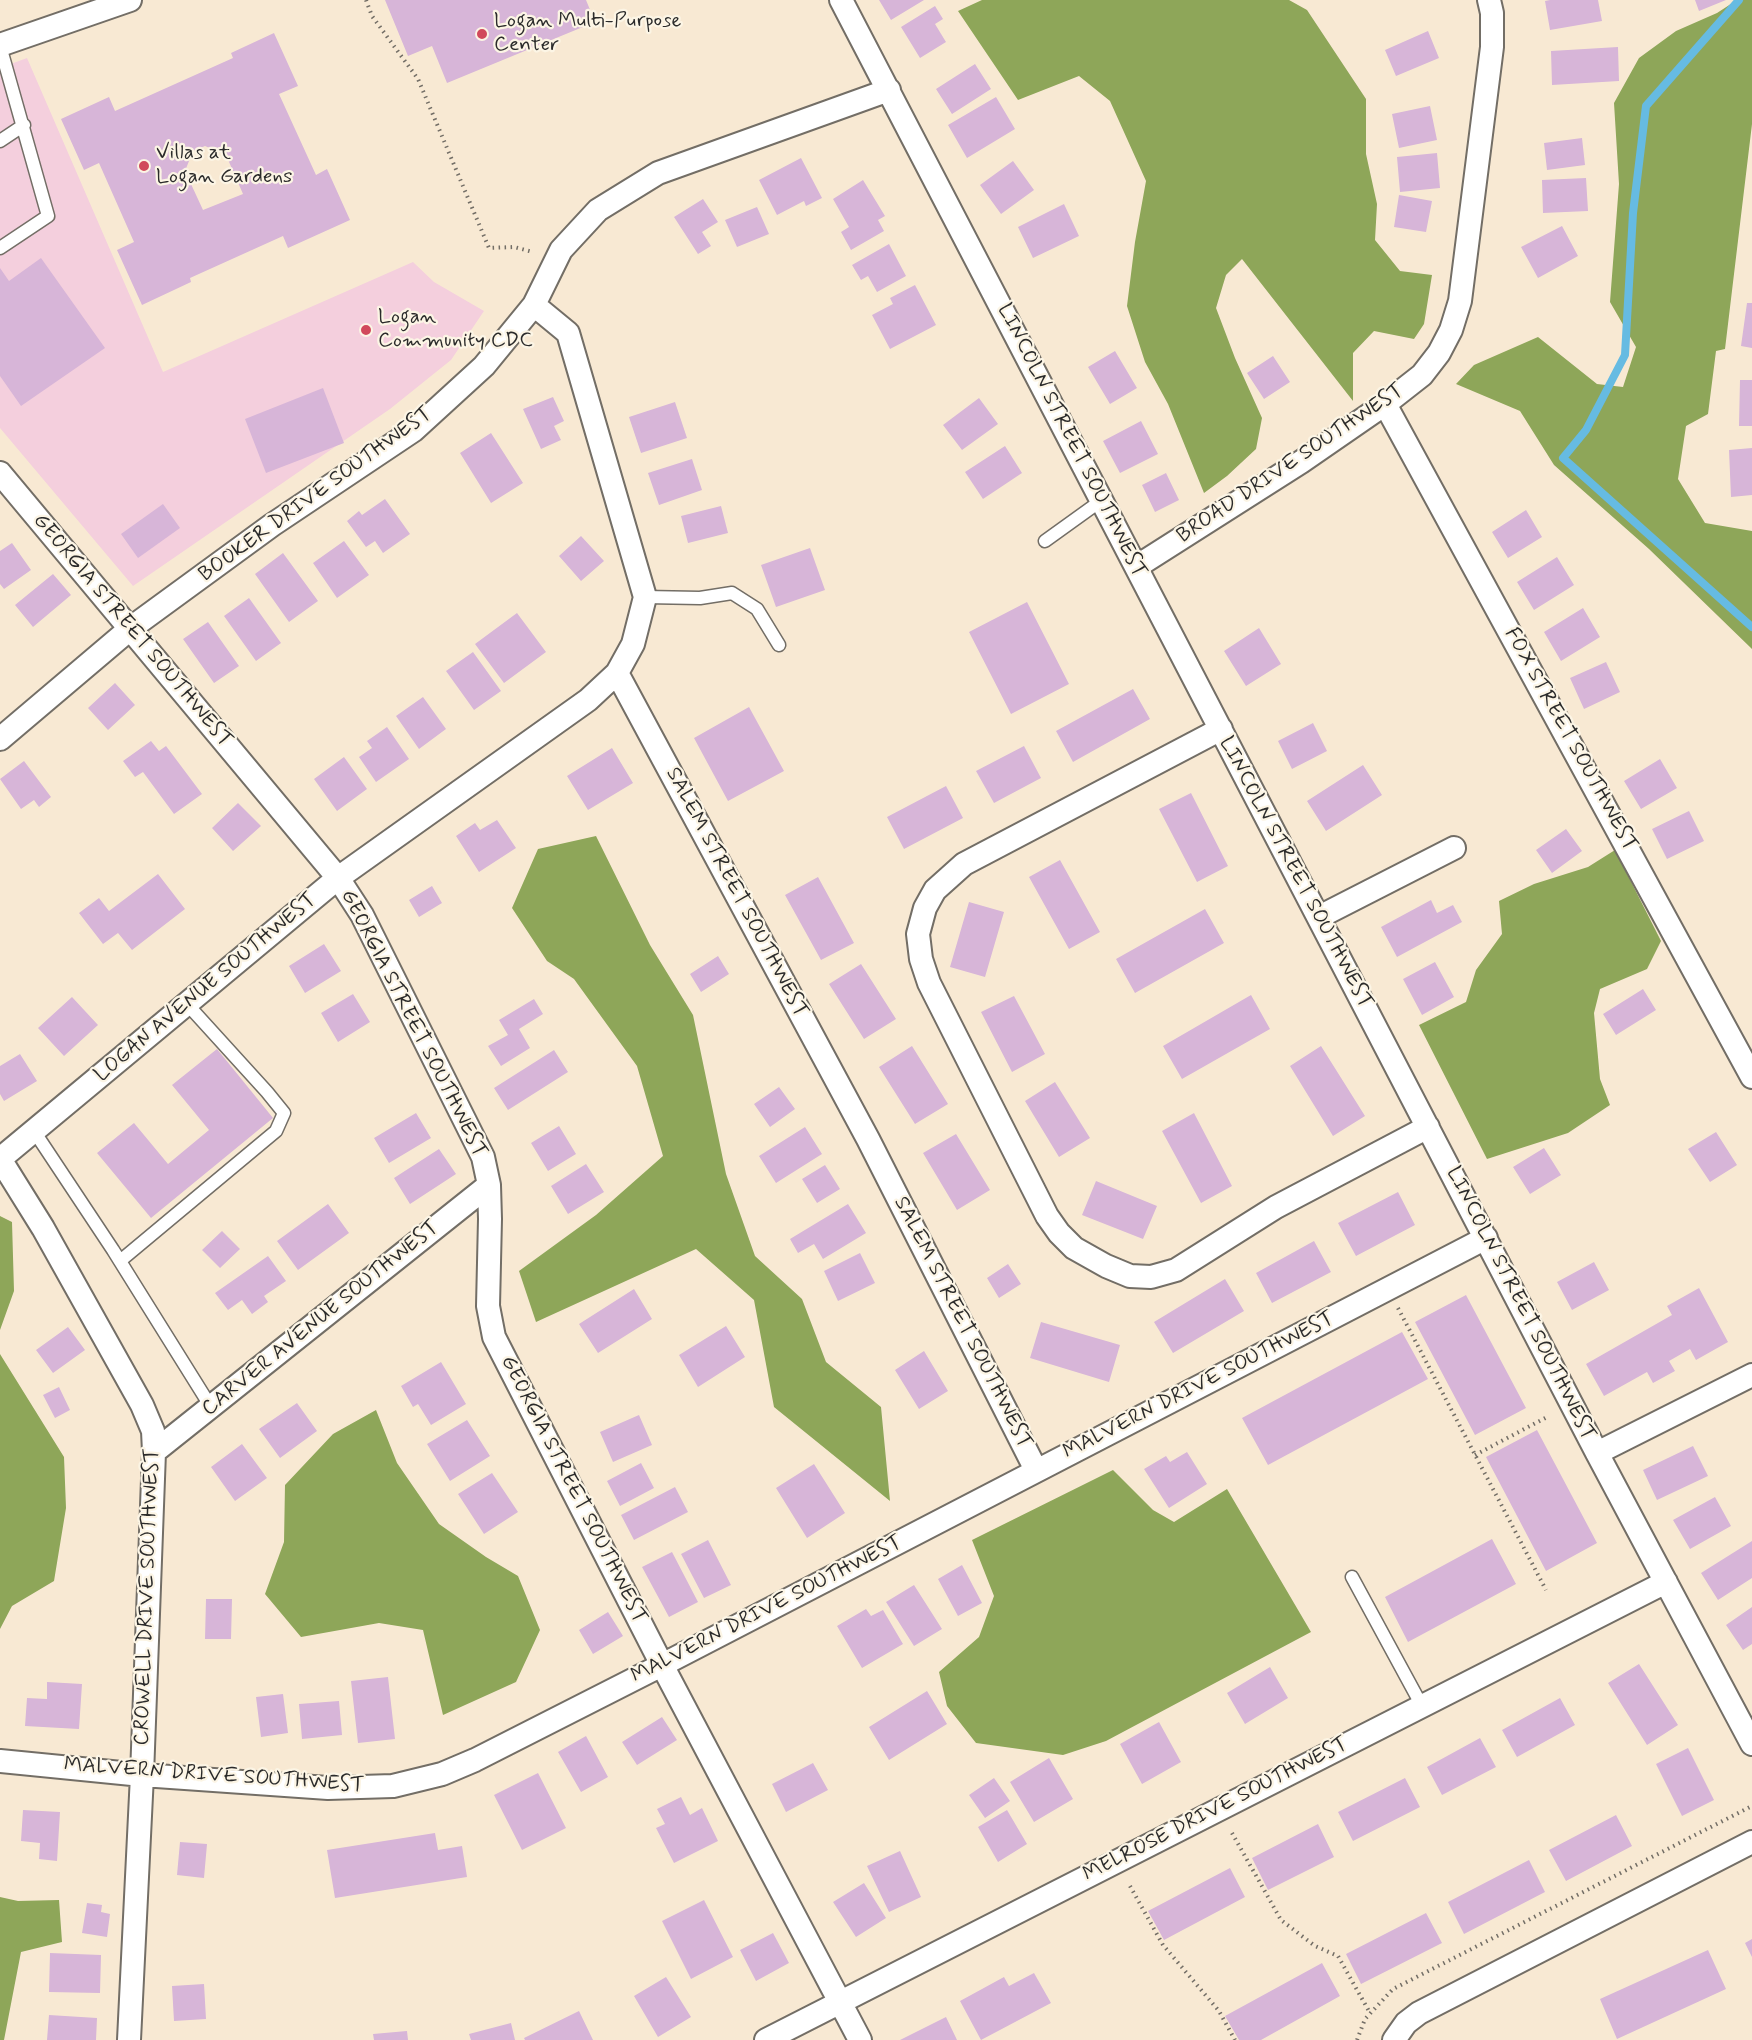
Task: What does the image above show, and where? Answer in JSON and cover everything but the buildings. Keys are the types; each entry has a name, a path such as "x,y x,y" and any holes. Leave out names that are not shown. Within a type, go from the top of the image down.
{"street":[{"path":"0,46 130,0"},
{"name":"LINCOLN STREET SOUTHWEST","path":"841,0 890,90 1597,1453 1752,1744"},
{"name":"BROAD DRIVE SOUTHWEST","path":"1137,567 1301,462 1385,404 1422,375 1439,353 1451,330 1460,302 1492,47 1492,13 1489,0"},
{"name":"BOOKER DRIVE SOUTHWEST","path":"0,740 130,628 272,525 414,429 484,366 534,305 561,250 598,210 658,173 890,90"},
{"path":"534,305 568,333 645,597 633,644 617,673"},
{"name":"FOX STREET SOUTHWEST","path":"1385,404 1752,1077"},
{"name":"GEORGIA STREET SOUTHWEST","path":"0,473 338,878 362,915 483,1157 489,1185 488,1306 494,1337 662,1665 860,2040"},
{"name":"LOGAN AVENUE SOUTHWEST","path":"0,1159 338,878 588,700 617,673"},
{"name":"SALEM STREET SOUTHWEST","path":"617,673 868,1139 1036,1470"},
{"path":"1221,729 964,864 935,890 925,908 918,934 921,959 929,983 1047,1216 1074,1248 1130,1276 1151,1277 1176,1270 1276,1207 1428,1127"},
{"path":"1319,917 1454,848"},
{"name":"CROWELL DRIVE SOUTHWEST","path":"0,1159 43,1228 142,1405 153,1431 154,1452 129,2040"},
{"name":"CARVER AVENUE SOUTHWEST","path":"154,1452 489,1185"},
{"name":"MALVERN DRIVE SOUTHWEST","path":"0,1761 141,1775 328,1788 393,1786 442,1773 474,1760 662,1665 1485,1238"},
{"path":"1597,1453 1752,1375"},
{"name":"MELROSE DRIVE SOUTHWEST","path":"766,2040 1666,1582"},
{"path":"1394,2040 1406,2023 1419,2013 1752,1842"}],"lane":[{"path":"0,46 48,216 0,248"},
{"path":"0,141 24,125"},
{"path":"1045,541 1102,500"},
{"path":"645,597 700,598 732,593 757,609 779,645"},
{"path":"120,1261 276,1131 284,1113 187,1004"},
{"path":"34,1131 120,1261 211,1407"},
{"path":"1352,1577 1422,1706"}],"path":[{"path":"366,0 372,16 418,79 489,248 514,247 533,252"},
{"path":"1397,1307 1545,1590"},
{"path":"1475,1455 1549,1416"},
{"path":"1357,2040 1365,2019 1393,1989 1752,1806"},
{"path":"1232,1833 1281,1920 1315,1946 1338,1956 1370,2013"},
{"path":"1130,1886 1163,1945 1219,2011 1235,2040"}],"shaded area":[{"name":"Logan Community CDC","path":"27,58 163,372 413,262 434,282 484,311 451,360 390,409 133,586 0,428 0,68"}],"green space":[{"path":"982,0 1289,0 1307,10 1366,99 1366,154 1377,204 1375,240 1400,271 1432,275 1424,324 1414,339 1374,331 1353,353 1353,401 1242,259 1226,275 1216,308 1262,418 1256,449 1227,476 1204,493 1168,404 1145,362 1127,306 1146,181 1110,101 1079,76 1018,100 958,11"},
{"path":"1737,0 1752,0 1752,124 1725,349 1716,351 1708,414 1686,426 1678,479 1705,523 1752,531 1752,649 1649,549 1554,465 1520,411 1456,384 1474,365 1538,337 1597,384 1623,387 1636,347 1610,302 1619,184 1614,103 1639,58 1676,31 1717,13"},
{"path":"596,836 650,945 693,1015 726,1174 755,1256 802,1299 826,1362 881,1407 890,1501 774,1407 754,1300 696,1249 536,1322 519,1271 596,1215 663,1156 637,1066 574,979 547,961 512,908 538,849"},
{"path":"1615,850 1661,941 1647,969 1600,989 1594,1013 1600,1079 1610,1105 1568,1133 1487,1159 1419,1025 1466,1002 1476,970 1502,934 1499,901 1534,884 1588,867"},
{"path":"0,1216 12,1222 14,1291 0,1330"},
{"path":"0,1354 64,1457 66,1508 54,1581 12,1606 0,1629"},
{"path":"376,1410 397,1463 439,1524 518,1576 540,1630 516,1682 443,1715 423,1630 379,1623 301,1637 265,1594 284,1542 285,1485 333,1434"},
{"path":"1113,1470 1153,1510 1174,1522 1227,1489 1311,1632 1106,1741 1063,1755 976,1743 947,1706 939,1672 979,1637 994,1596 972,1540"},
{"path":"0,1897 18,1901 59,1900 62,1942 21,1952 4,2040 0,2040"}],"waterway":[{"path":"1739,0 1646,106 1633,213 1625,355 1586,430 1563,458 1752,627"}],"place":[{"name":"Logan Multi-Purpose Center","path":"482,34"},
{"name":"Villas at Logan Gardens","path":"144,166"},
{"name":"Logan Community CDC","path":"366,330"}]}
